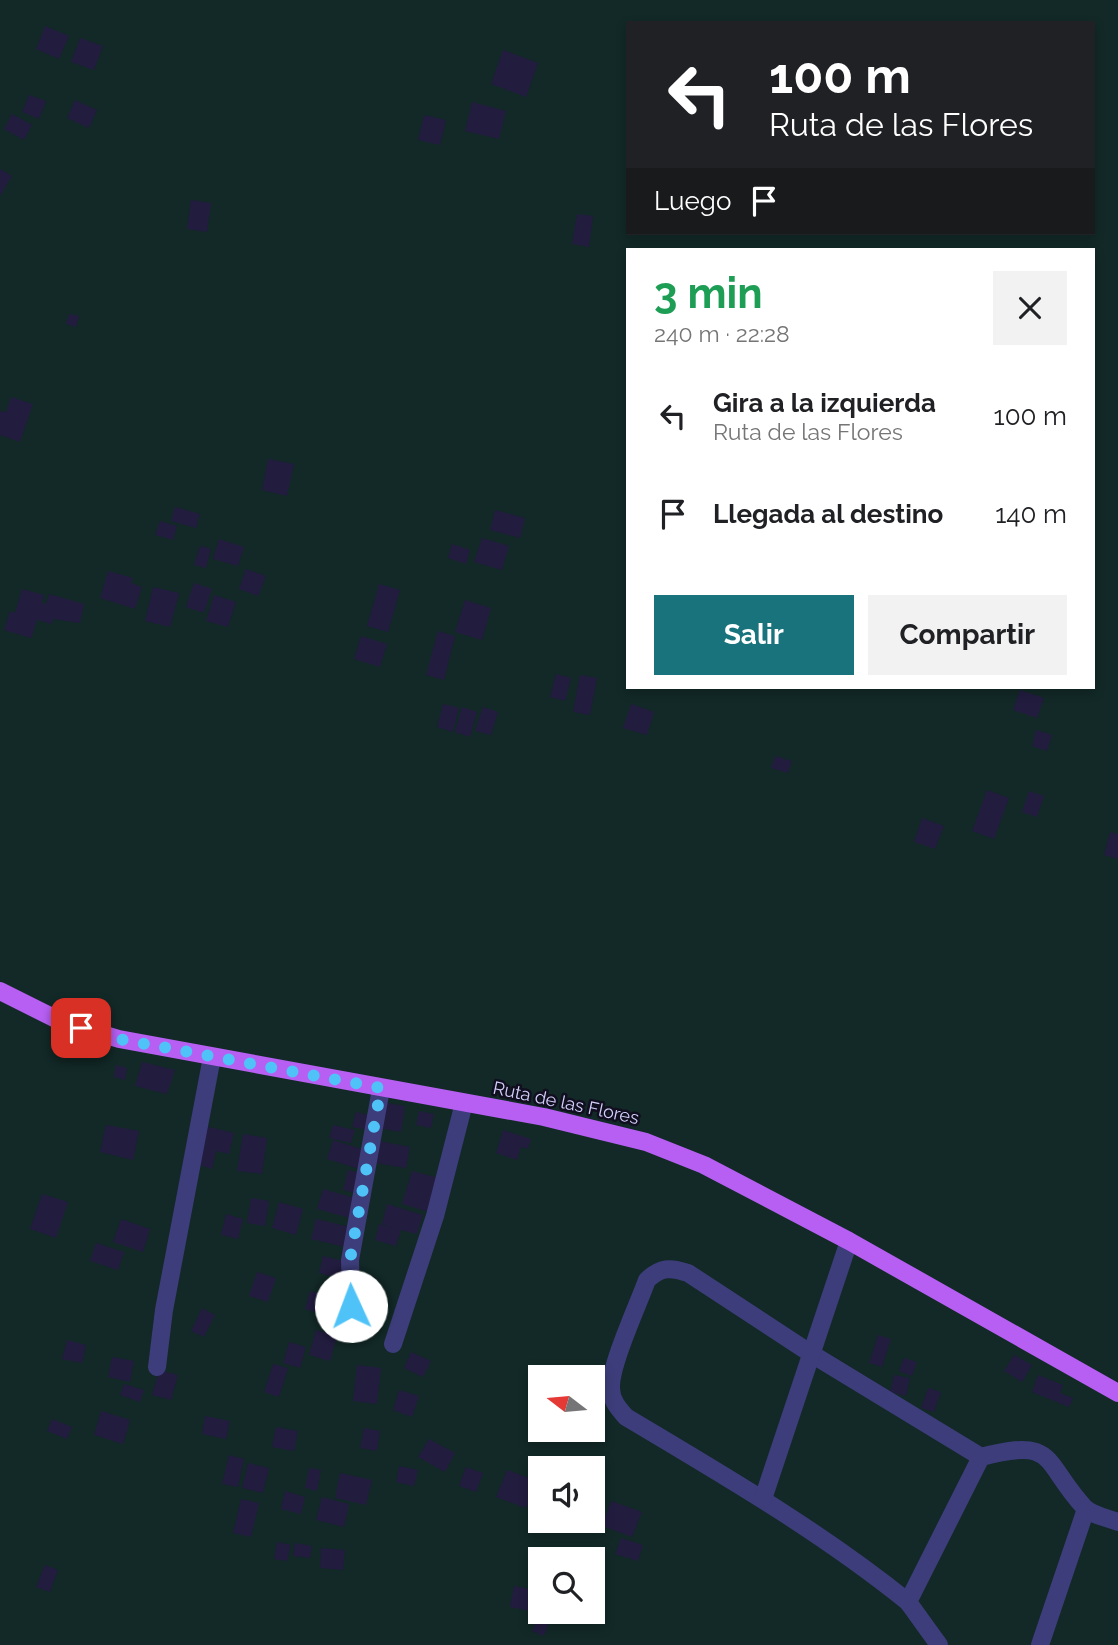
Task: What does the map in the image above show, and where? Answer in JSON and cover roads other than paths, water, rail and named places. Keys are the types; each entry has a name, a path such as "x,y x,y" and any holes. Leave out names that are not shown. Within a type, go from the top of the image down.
{"main road":[{"name":"Ruta de las Flores","path":"0,991 62,1022 119,1039 544,1117 646,1142 704,1166 849,1241 1118,1393"}],"street":[{"path":"157,1367 164,1310 212,1057"},
{"path":"352,1329 350,1260 381,1088"},
{"path":"393,1343 435,1216 464,1103"},
{"path":"764,1499 849,1241"},
{"path":"939,1645 908,1602 865,1567 764,1499 626,1417 615,1405 613,1372 647,1280 659,1269 688,1273 810,1353 981,1457 1012,1449 1034,1451 1054,1464 1086,1509 1118,1522"},
{"path":"908,1602 981,1457"},
{"path":"1040,1645 1086,1509"}]}
